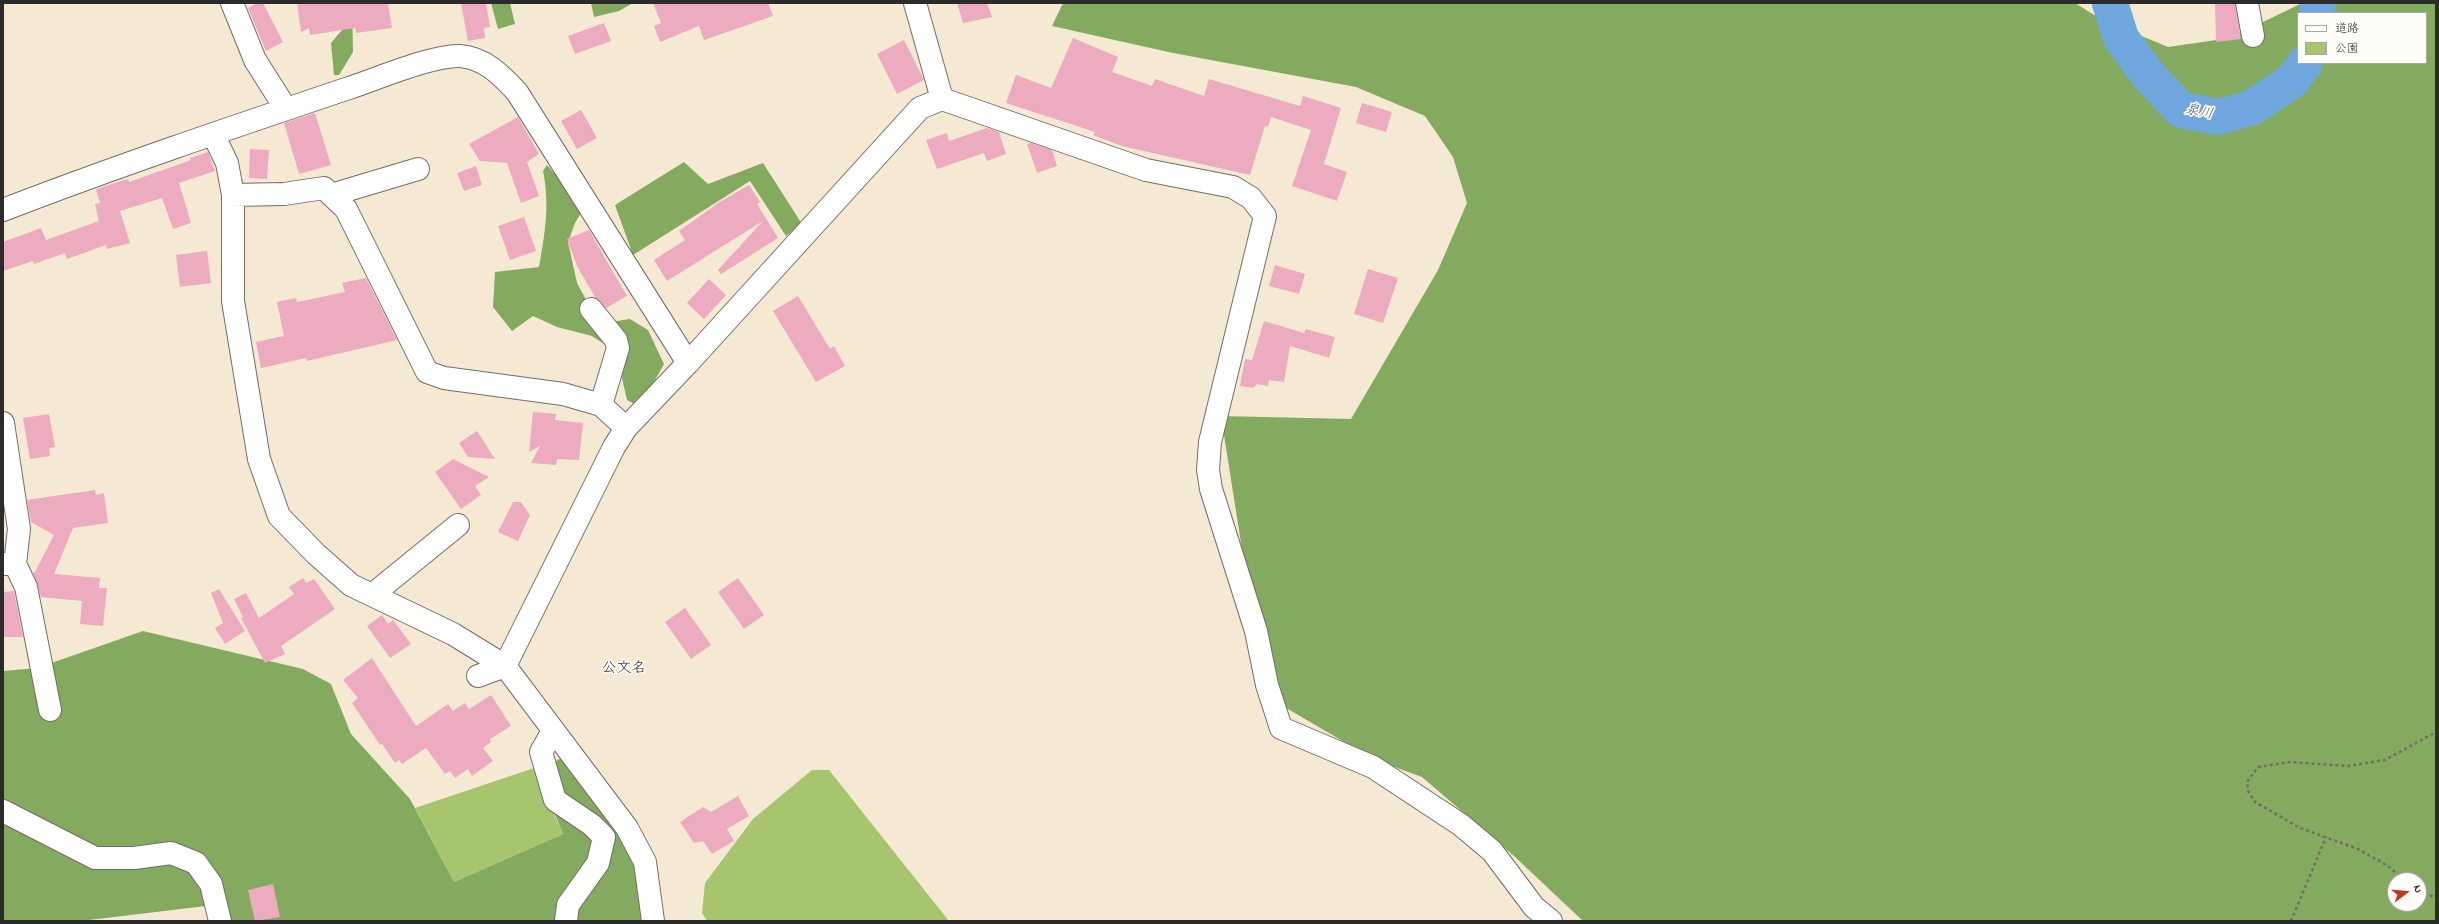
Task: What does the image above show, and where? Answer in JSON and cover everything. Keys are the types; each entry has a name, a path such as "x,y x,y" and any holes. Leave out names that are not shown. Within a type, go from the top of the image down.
{"street":[{"path":"232,3 255,60 286,109"},
{"path":"915,3 942,99"},
{"path":"2247,3 2253,36"},
{"path":"3,210 286,109 432,61 459,56 482,62 498,72 517,92 688,364"},
{"path":"478,676 505,666 614,447 626,428 688,364 920,108 942,99 1146,170 1233,187 1252,198 1265,216 1210,442 1208,470 1211,489 1256,631 1267,685 1281,728 1373,767 1461,825 1492,852 1534,907 1551,921"},
{"path":"213,134 227,163 233,195 233,301 259,459 270,495 279,516 316,554 351,585 453,634 505,666 627,828 645,862 653,921"},
{"path":"331,195 418,169"},
{"path":"233,195 284,194 324,188 346,209 427,372 444,378 563,394 601,405 626,428"},
{"path":"591,309 616,340 618,348 601,405"},
{"path":"3,423 19,529 9,564 26,587 50,710"},
{"path":"372,595 458,525"},
{"path":"554,731 541,752 555,800 592,825 604,837 598,863 568,905 566,921"},
{"path":"3,811 95,858 134,858 171,852 196,863 211,884 220,921"}],"path":[{"path":"2395,872 2388,866 2358,848 2300,828 2255,802 2248,791 2247,782 2258,767 2290,762 2348,766 2385,760 2436,732"},
{"path":"2291,921 2326,837"}],"green space":[{"path":"352,3 353,52 339,75 334,75 331,43 342,30"},
{"path":"491,3 510,3 515,24 498,29"},
{"path":"591,3 633,3 619,11 594,17"},
{"path":"1063,3 2075,3 2099,18 2168,47 2230,38 2302,3 2436,3 2436,921 1583,921 1514,856 1422,777 1375,760 1281,705 1247,581 1221,416 1351,419 1438,270 1467,203 1453,157 1425,116 1356,87 1173,53 1052,26"},
{"path":"684,162 708,184 763,163 802,224 786,236 750,181 633,255 615,205"},
{"path":"547,165 584,208 575,223 568,242 577,283 591,309 611,322 630,319 648,330 664,364 640,407 627,400 616,352 592,336 557,327 533,316 512,331 493,307 495,272 539,267 546,219 546,196 543,171"},
{"path":"143,631 303,669 331,684 351,734 410,799 454,882 563,834 538,772 561,758 611,819 638,863 644,921 220,921 214,905 81,921 3,921 3,671 37,668"},
{"path":"534,768 563,834 454,882 415,808"},
{"path":"812,770 829,770 949,921 707,921 702,913 705,883 753,819"}],"building":[{"path":"257,3 263,3 283,42 266,51 248,8"},
{"path":"297,3 388,3 392,28 356,33 355,28 310,35 309,28 301,32"},
{"path":"461,3 486,3 490,27 484,28 485,38 468,41"},
{"path":"653,3 768,3 773,16 704,40 699,26 660,42 654,26 661,23"},
{"path":"957,3 987,3 992,17 963,23"},
{"path":"2215,3 2235,3 2241,39 2216,42"},
{"path":"604,23 611,41 575,54 568,36"},
{"path":"1073,38 1118,57 1112,72 1152,86 1155,79 1204,96 1209,79 1300,106 1303,96 1341,108 1324,164 1347,172 1337,201 1292,186 1311,130 1271,117 1268,127 1265,126 1250,175 1122,146 1093,135 1095,132 1006,103 1016,75 1051,88"},
{"path":"904,40 924,80 897,94 877,54"},
{"path":"1362,103 1392,112 1386,132 1356,123"},
{"path":"581,110 597,138 577,149 561,121"},
{"path":"315,113 331,165 299,174 284,123"},
{"path":"518,117 539,154 527,162 539,196 521,203 507,163 480,161 469,144"},
{"path":"987,128 999,132 1006,154 987,161 984,153 937,169 926,140 947,133 949,141"},
{"path":"1031,143 1052,150 1057,166 1037,173 1027,144"},
{"path":"250,149 269,150 267,179 249,178"},
{"path":"208,152 215,171 179,183 191,223 173,229 162,198 120,211 130,243 107,249 106,245 67,259 65,253 34,264 33,261 3,271 3,242 41,228 46,240 99,221 95,204 100,203 96,189 128,179 129,182 191,160 190,158"},
{"path":"476,166 482,185 464,191 457,173"},
{"path":"749,185 760,202 757,204 778,238 721,274 718,270 763,221 667,281 654,260 685,240 679,231 718,203"},
{"path":"524,217 536,251 510,260 498,226"},
{"path":"589,230 627,296 606,308 595,297 577,266 567,239"},
{"path":"207,251 211,283 180,287 176,255"},
{"path":"1275,265 1305,274 1299,294 1269,286"},
{"path":"1368,269 1398,278 1383,323 1354,314"},
{"path":"366,278 397,340 307,361 306,358 261,368 256,342 284,336 277,302 296,298 297,302 345,292 342,283"},
{"path":"709,279 726,295 704,319 687,303"},
{"path":"798,296 830,349 834,346 845,366 816,382 773,311"},
{"path":"1264,321 1304,333 1306,329 1335,337 1329,358 1290,346 1284,382 1269,380 1268,386 1257,384 1253,388 1240,386 1245,359 1252,360"},
{"path":"533,412 556,414 555,420 583,423 579,460 557,459 556,465 531,463 540,446 529,452"},
{"path":"49,414 55,447 49,448 50,456 30,459 23,418"},
{"path":"477,431 495,459 468,457 459,443"},
{"path":"453,459 489,477 475,486 481,495 461,509 435,472"},
{"path":"95,490 96,495 104,493 108,523 73,528 54,574 100,578 99,588 107,588 103,626 80,624 82,601 41,597 33,572 35,572 54,535 31,522 27,500"},
{"path":"513,502 521,502 530,515 518,541 498,532"},
{"path":"303,578 306,583 314,579 335,609 281,646 285,654 265,663 241,618 243,617 234,599 246,593 259,618 294,594 289,587"},
{"path":"738,578 764,615 744,629 718,592"},
{"path":"219,589 245,631 225,644 215,628 223,623 211,593"},
{"path":"14,591 23,637 3,637 3,592"},
{"path":"685,608 711,645 691,659 665,622"},
{"path":"382,615 388,624 393,620 411,644 390,658 367,626"},
{"path":"372,658 416,726 448,704 453,711 465,703 469,709 491,695 511,726 490,739 491,742 483,748 493,761 472,776 468,769 455,778 450,771 445,774 426,748 402,764 399,760 395,763 382,744 380,745 352,703 358,698 343,680"},
{"path":"738,796 749,816 727,829 734,841 712,854 703,841 694,843 680,822 703,807 711,812"},
{"path":"273,884 280,917 255,921 248,890"}],"waterway":[{"name":"泉川","path":"2110,3 2121,38 2148,75 2181,110 2218,117 2251,108 2292,81 2304,64"},
{"name":"泉川","path":"2317,12 2318,3"}],"district":[{"name":"公文名","path":"624,670"}]}
